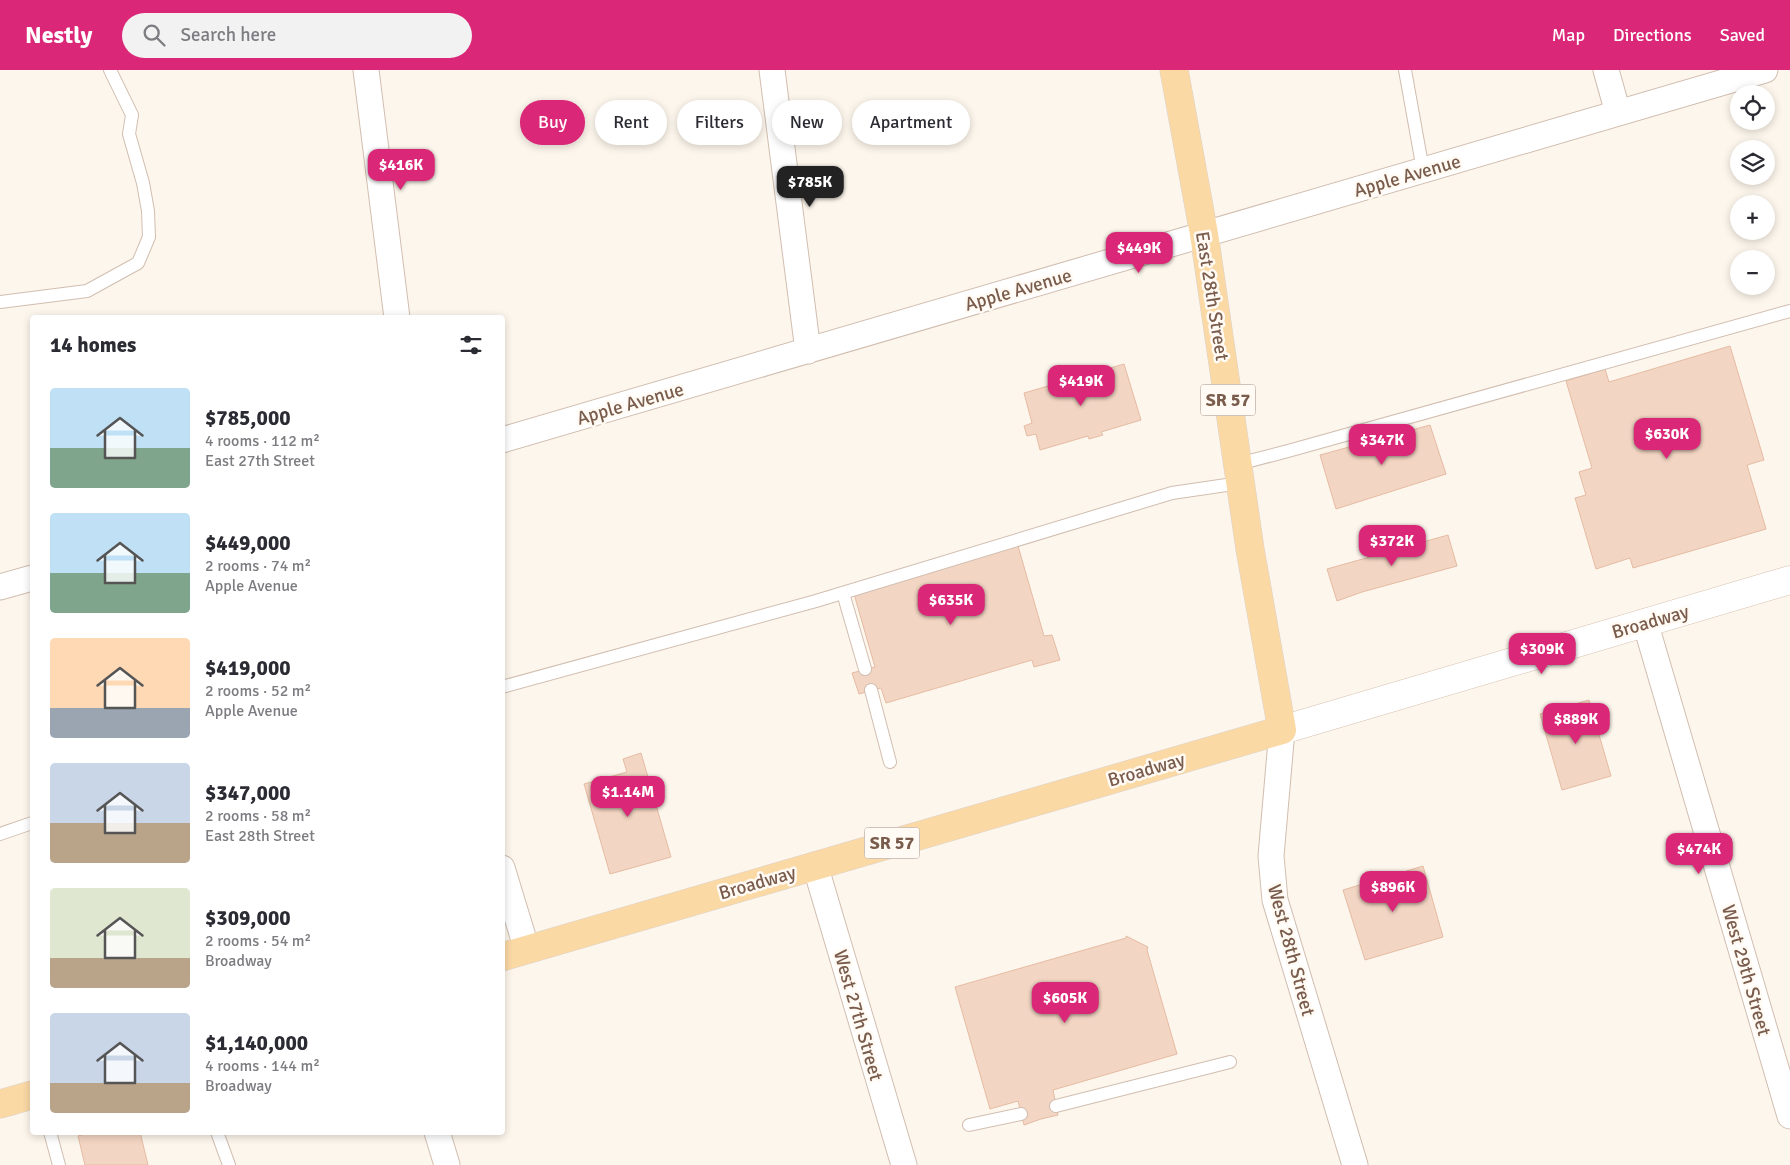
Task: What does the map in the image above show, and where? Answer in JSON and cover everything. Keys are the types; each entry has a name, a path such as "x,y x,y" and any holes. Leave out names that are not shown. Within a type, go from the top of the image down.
{"main road":[{"name":"East 28th Street","path":"1174,70 1204,234 1239,473 1282,730"},
{"name":"Broadway","path":"515,954 1790,580"},
{"path":"0,1104 30,1096"}],"street":[{"path":"366,70 397,315"},
{"path":"772,70 808,351"},
{"path":"1606,70 1618,113"},
{"name":"Apple Avenue","path":"505,439 1764,70"},
{"path":"0,587 30,579"},
{"name":"West 29th Street","path":"1646,622 1790,1116"},
{"name":"West 28th Street","path":"1282,730 1271,856 1275,900 1355,1165"},
{"name":"West 27th Street","path":"815,865 904,1165"},
{"path":"505,888 515,954"},
{"path":"438,1135 446,1165"}],"lane":[{"path":"0,302 87,291 138,263 149,237 148,211 143,183 129,134 132,115 110,70"},
{"path":"1405,70 1423,170"},
{"path":"505,686 843,593 1239,473 1307,446 1790,311"},
{"path":"843,593 865,670"},
{"path":"871,690 890,762"},
{"path":"0,834 30,825"},
{"path":"1056,1106 1230,1062"},
{"path":"969,1126 1021,1114"},
{"path":"51,1135 59,1165"},
{"path":"217,1135 228,1165"}],"building":[{"path":"1730,346 1764,460 1747,465 1766,529 1633,568 1630,558 1596,569 1575,498 1586,495 1579,472 1592,468 1566,381 1605,369 1609,382"},
{"path":"1124,364 1141,420 1101,432 1103,435 1089,439 1088,436 1040,450 1036,434 1027,436 1024,426 1032,423 1024,393"},
{"path":"1430,425 1446,474 1336,509 1320,455"},
{"path":"1448,535 1457,566 1362,592 1337,601 1327,569"},
{"path":"1018,546 1044,636 1052,635 1060,660 1034,667 1032,660 886,703 881,688 859,694 852,673 875,667 854,594"},
{"path":"1589,700 1611,776 1562,790 1540,714"},
{"path":"641,753 671,857 610,874 584,784 627,772 623,759"},
{"path":"1423,866 1443,937 1365,960 1343,890"},
{"path":"1126,936 1148,947 1147,950 1177,1054 1053,1090 1058,1115 1024,1125 1018,1101 990,1109 955,987 1126,938"},
{"path":"141,1135 148,1165 85,1165 78,1136"}]}
